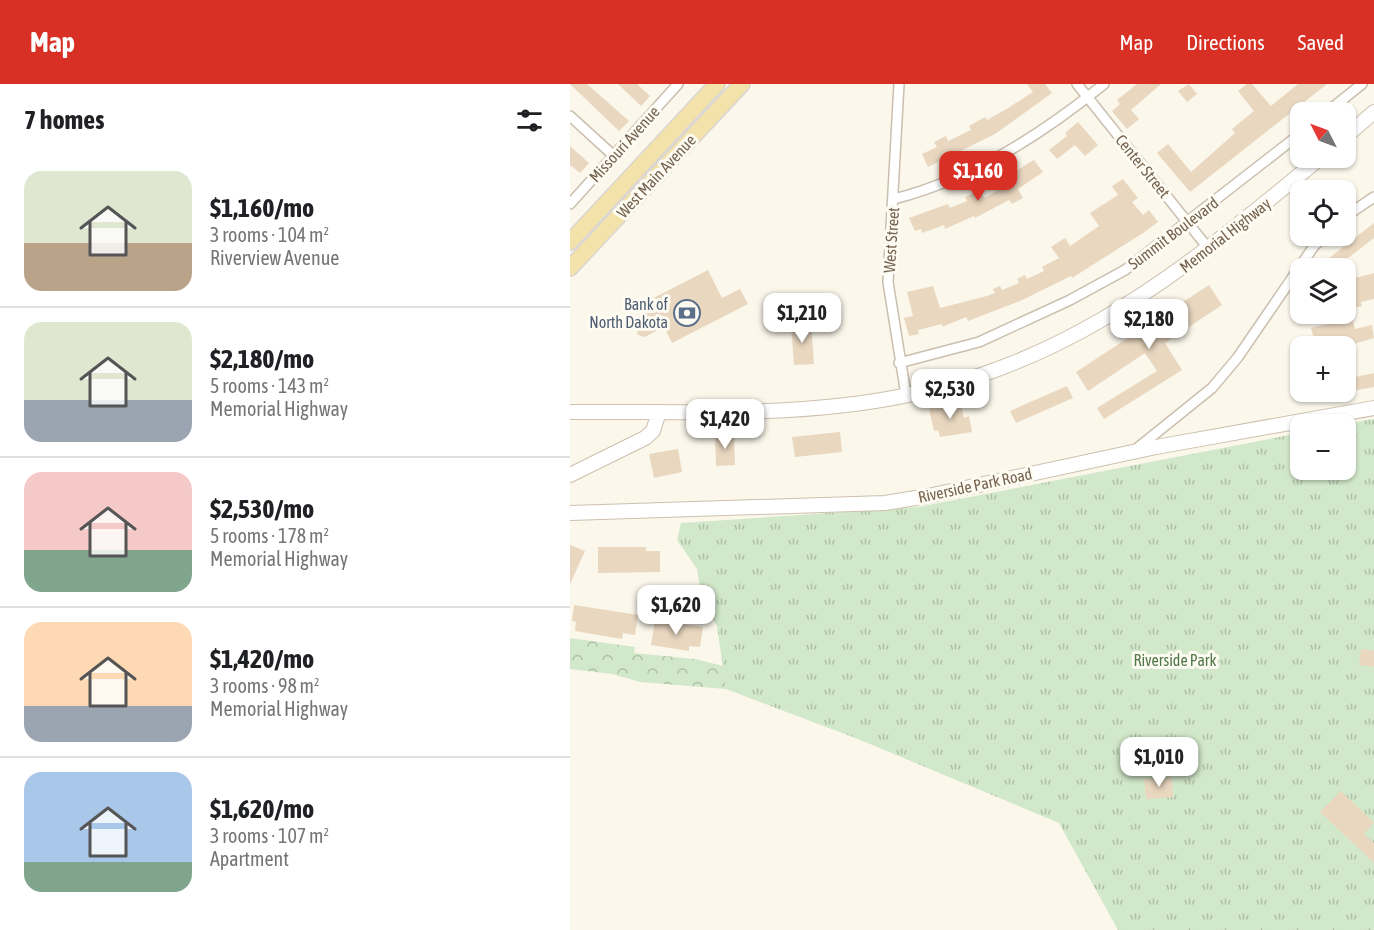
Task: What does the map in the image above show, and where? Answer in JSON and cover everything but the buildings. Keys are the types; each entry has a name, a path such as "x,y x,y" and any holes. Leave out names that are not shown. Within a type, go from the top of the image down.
{"main road":[{"name":"West Main Avenue","path":"570,242 717,84"},
{"name":"West Main Avenue","path":"570,268 742,84"},
{"path":"1356,127 1374,112"},
{"name":"Memorial Highway","path":"570,412 784,410 846,405 906,395 984,375 1077,336 1145,295 1308,168"},
{"name":"Riverside Park Road","path":"570,513 885,503 1131,453 1374,408"},
{"path":"570,475 645,438 653,431 659,412"}],"street":[{"name":"Missouri Avenue","path":"570,204 678,84"},
{"name":"West Street","path":"899,84 888,282 899,363 906,395"},
{"name":"Center Street","path":"1077,84 1208,248"},
{"path":"894,199 921,192 979,167 1035,136 1104,84"},
{"path":"1340,102 1362,84"},
{"path":"570,116 614,156"},
{"name":"Summit Boulevard","path":"899,363 979,342 1070,300 1125,270 1290,142"},
{"path":"1356,209 1374,197"},
{"path":"1131,453 1212,388 1238,357 1314,246"}],"green space":[{"name":"Riverside Park","path":"1374,419 1374,930 1118,930 1059,823 858,739 726,689 717,626 703,605 697,569 677,540 681,523 918,507 1290,435 1290,480 1356,480 1356,422"},
{"path":"570,638 635,647 634,653 695,659 723,666 726,689 640,682 612,674 570,669"}],"place":[{"name":"Bank of North Dakota","path":"687,313"}]}
